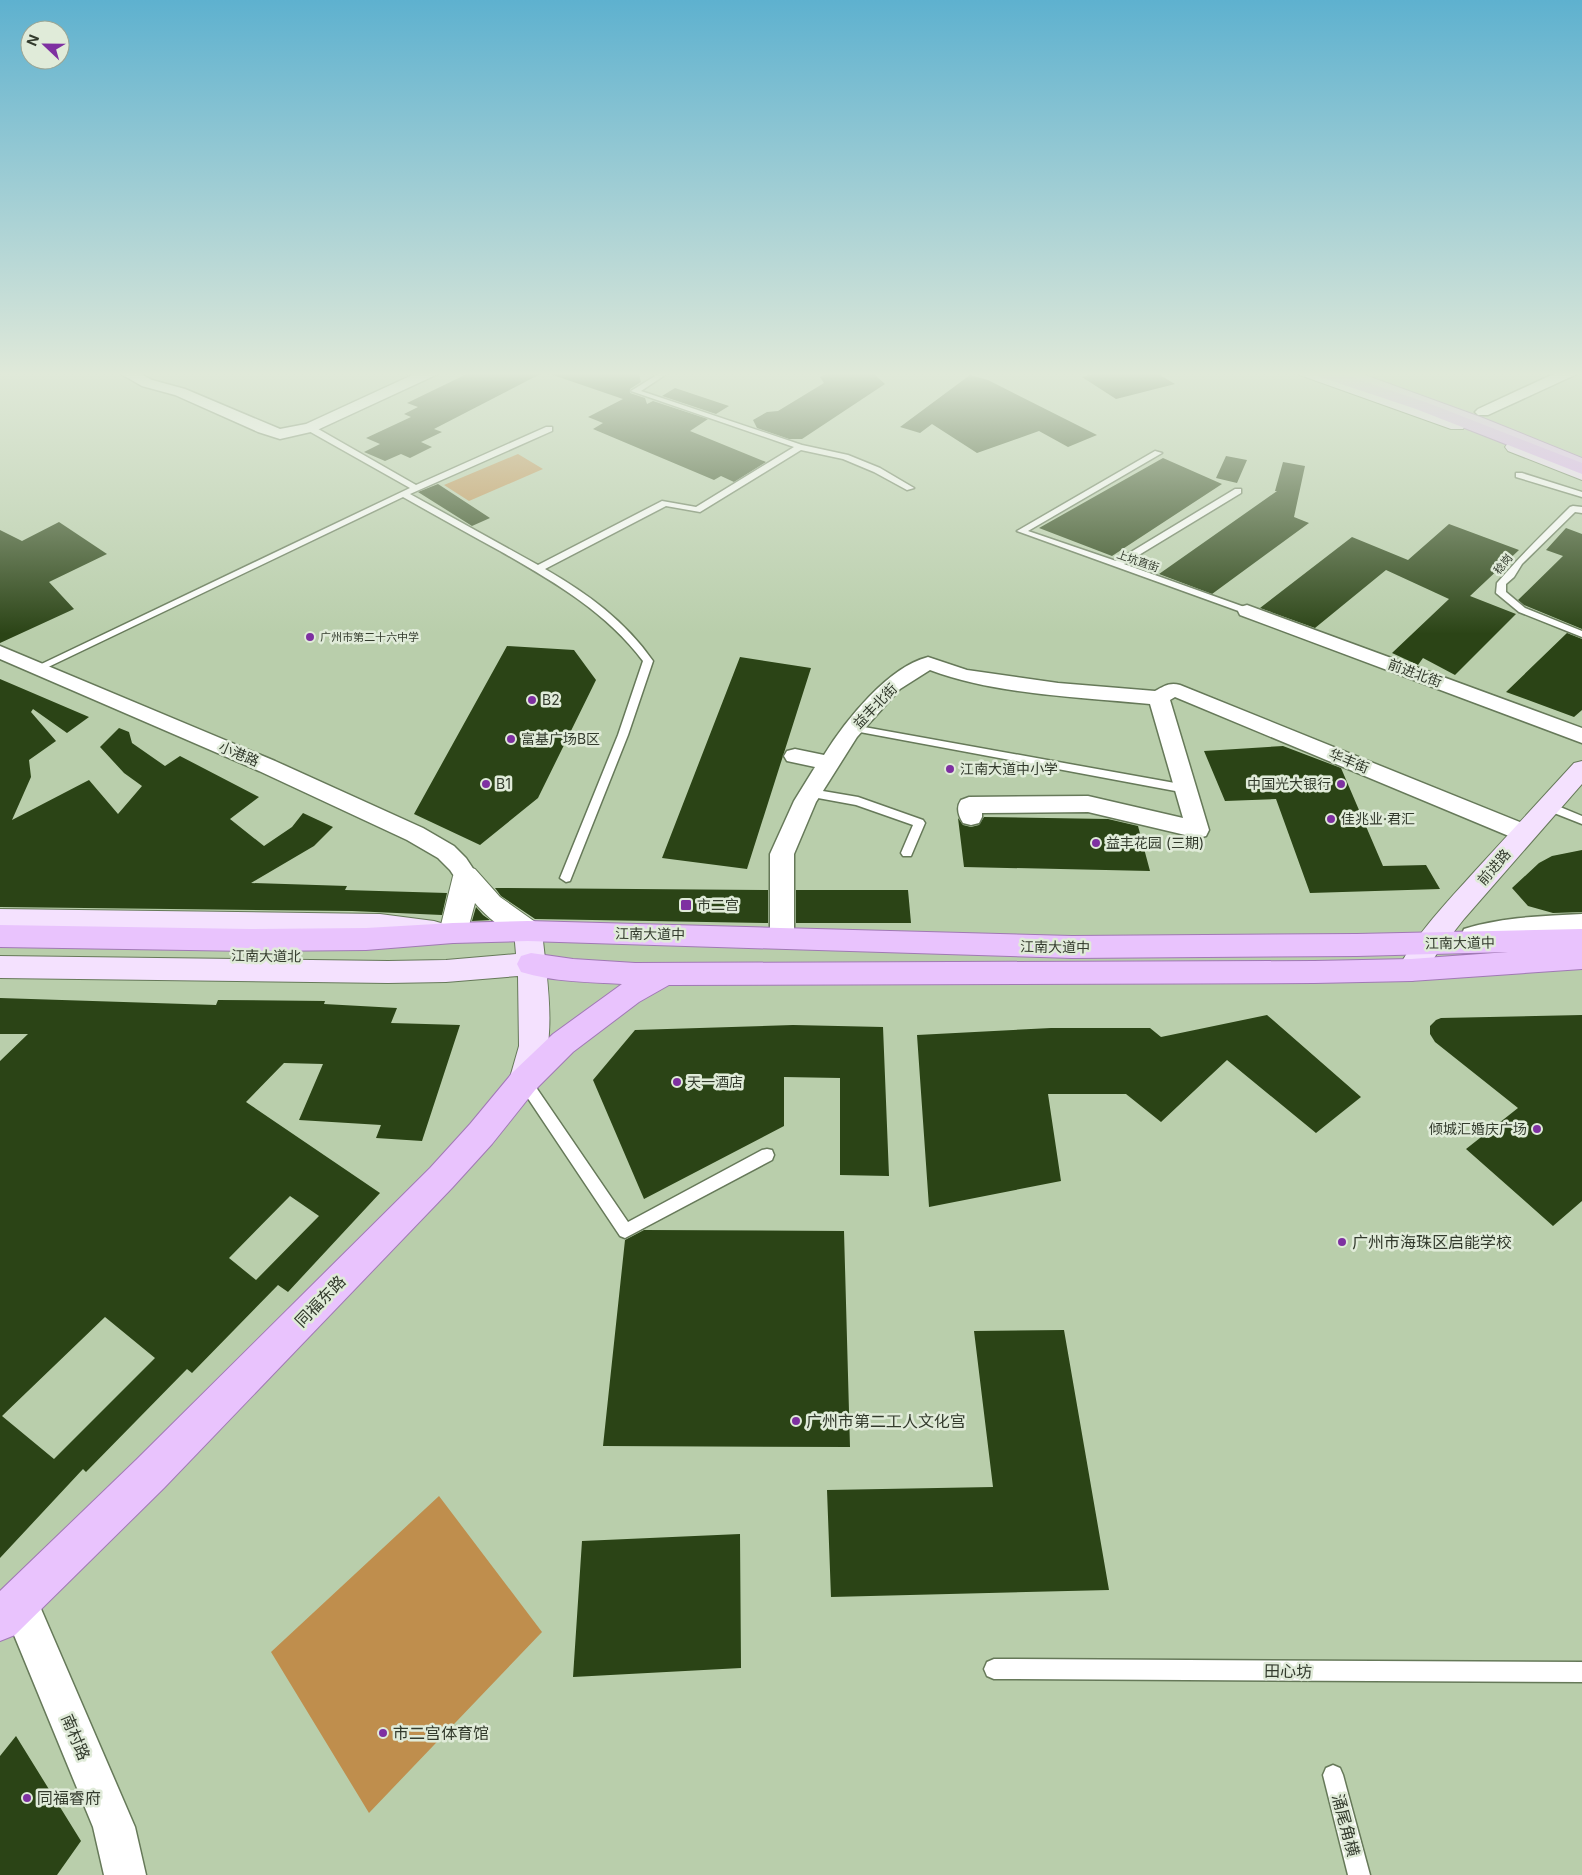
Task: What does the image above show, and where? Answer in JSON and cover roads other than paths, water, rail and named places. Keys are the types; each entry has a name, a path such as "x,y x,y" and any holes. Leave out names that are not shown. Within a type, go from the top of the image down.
{"highway":[{"path":"1556,458 1582,469"}],"main road":[{"path":"1541,458 1582,475"},
{"path":"1568,458 1582,464"},
{"name":"前进路","path":"1411,970 1428,944 1582,769"},
{"path":"0,919 380,924 452,933"},
{"name":"江南大道中","path":"528,931 1072,947 1428,944 1579,958"},
{"name":"江南大道北","path":"0,936 251,940 356,939 452,933 528,931"},
{"name":"同福东路","path":"10,1610 150,1474 441,1178 524,1081 534,1046 534,998 528,931"},
{"name":"江南大道北","path":"0,952 465,959 531,964"},
{"name":"江南大道中","path":"531,964 573,970 664,974 1118,973 1411,970 1579,958"},
{"path":"0,967 388,972 446,971 531,964"},
{"path":"524,1081 563,1043 630,994 664,974"}],"street":[{"name":"前进北街","path":"1247,611 1582,736"},
{"name":"小港路","path":"0,652 267,766 433,843 458,864 466,876"},
{"name":"益丰北街","path":"782,938 782,854 811,793 830,763 853,728 893,685 928,663 964,676 1058,689 1166,694"},
{"path":"971,817 969,805 1088,804 1198,830 1186,789 1166,694"},
{"name":"华丰街","path":"1166,694 1524,833"},
{"path":"795,756 830,763"},
{"path":"466,876 491,904 528,931"},
{"path":"452,933 462,900 466,876"},
{"path":"1428,944 1527,927 1582,923"},
{"name":"南村路","path":"10,1610 114,1827 125,1875"}],"lane":[{"path":"364,458 416,488"},
{"path":"38,668 416,488 482,458"},
{"path":"538,569 665,503 697,510 781,458"},
{"path":"846,458 876,470 910,488"},
{"name":"上坑直街","path":"1148,458 1021,531 1247,611"},
{"path":"1519,475 1582,496"},
{"path":"1116,565 1238,491"},
{"path":"404,494 565,585 608,615 636,644 648,661 623,735 566,878"},
{"name":"稔岗","path":"1578,510 1518,564 1502,584 1501,593 1522,610 1582,634"},
{"path":"853,728 1186,789"},
{"path":"811,793 858,801 919,823 907,853"},
{"path":"1548,806 1582,820"},
{"path":"524,1081 625,1231 767,1155"},
{"name":"田心坊","path":"994,1669 1520,1674 1582,1672"},
{"name":"涌尾角横","path":"1333,1775 1359,1875"}],"place":[{"name":"广州市第二十六中学","path":"310,637"},
{"name":"B2","path":"532,700"},
{"name":"富基广场B区","path":"511,739"},
{"name":"江南大道中小学","path":"950,769"},
{"name":"B1","path":"486,784"},
{"name":"中国光大银行","path":"1341,784"},
{"name":"佳兆业·君汇","path":"1331,819"},
{"name":"益丰花园 (三期)","path":"1096,843"},
{"name":"市二宫","path":"686,905"},
{"name":"天一酒店","path":"677,1082"},
{"name":"倾城汇婚庆广场","path":"1537,1129"},
{"name":"广州市海珠区启能学校","path":"1342,1242"},
{"name":"广州市第二工人文化宫","path":"796,1421"},
{"name":"市二宫体育馆","path":"383,1733"},
{"name":"同福睿府","path":"27,1798"}]}
